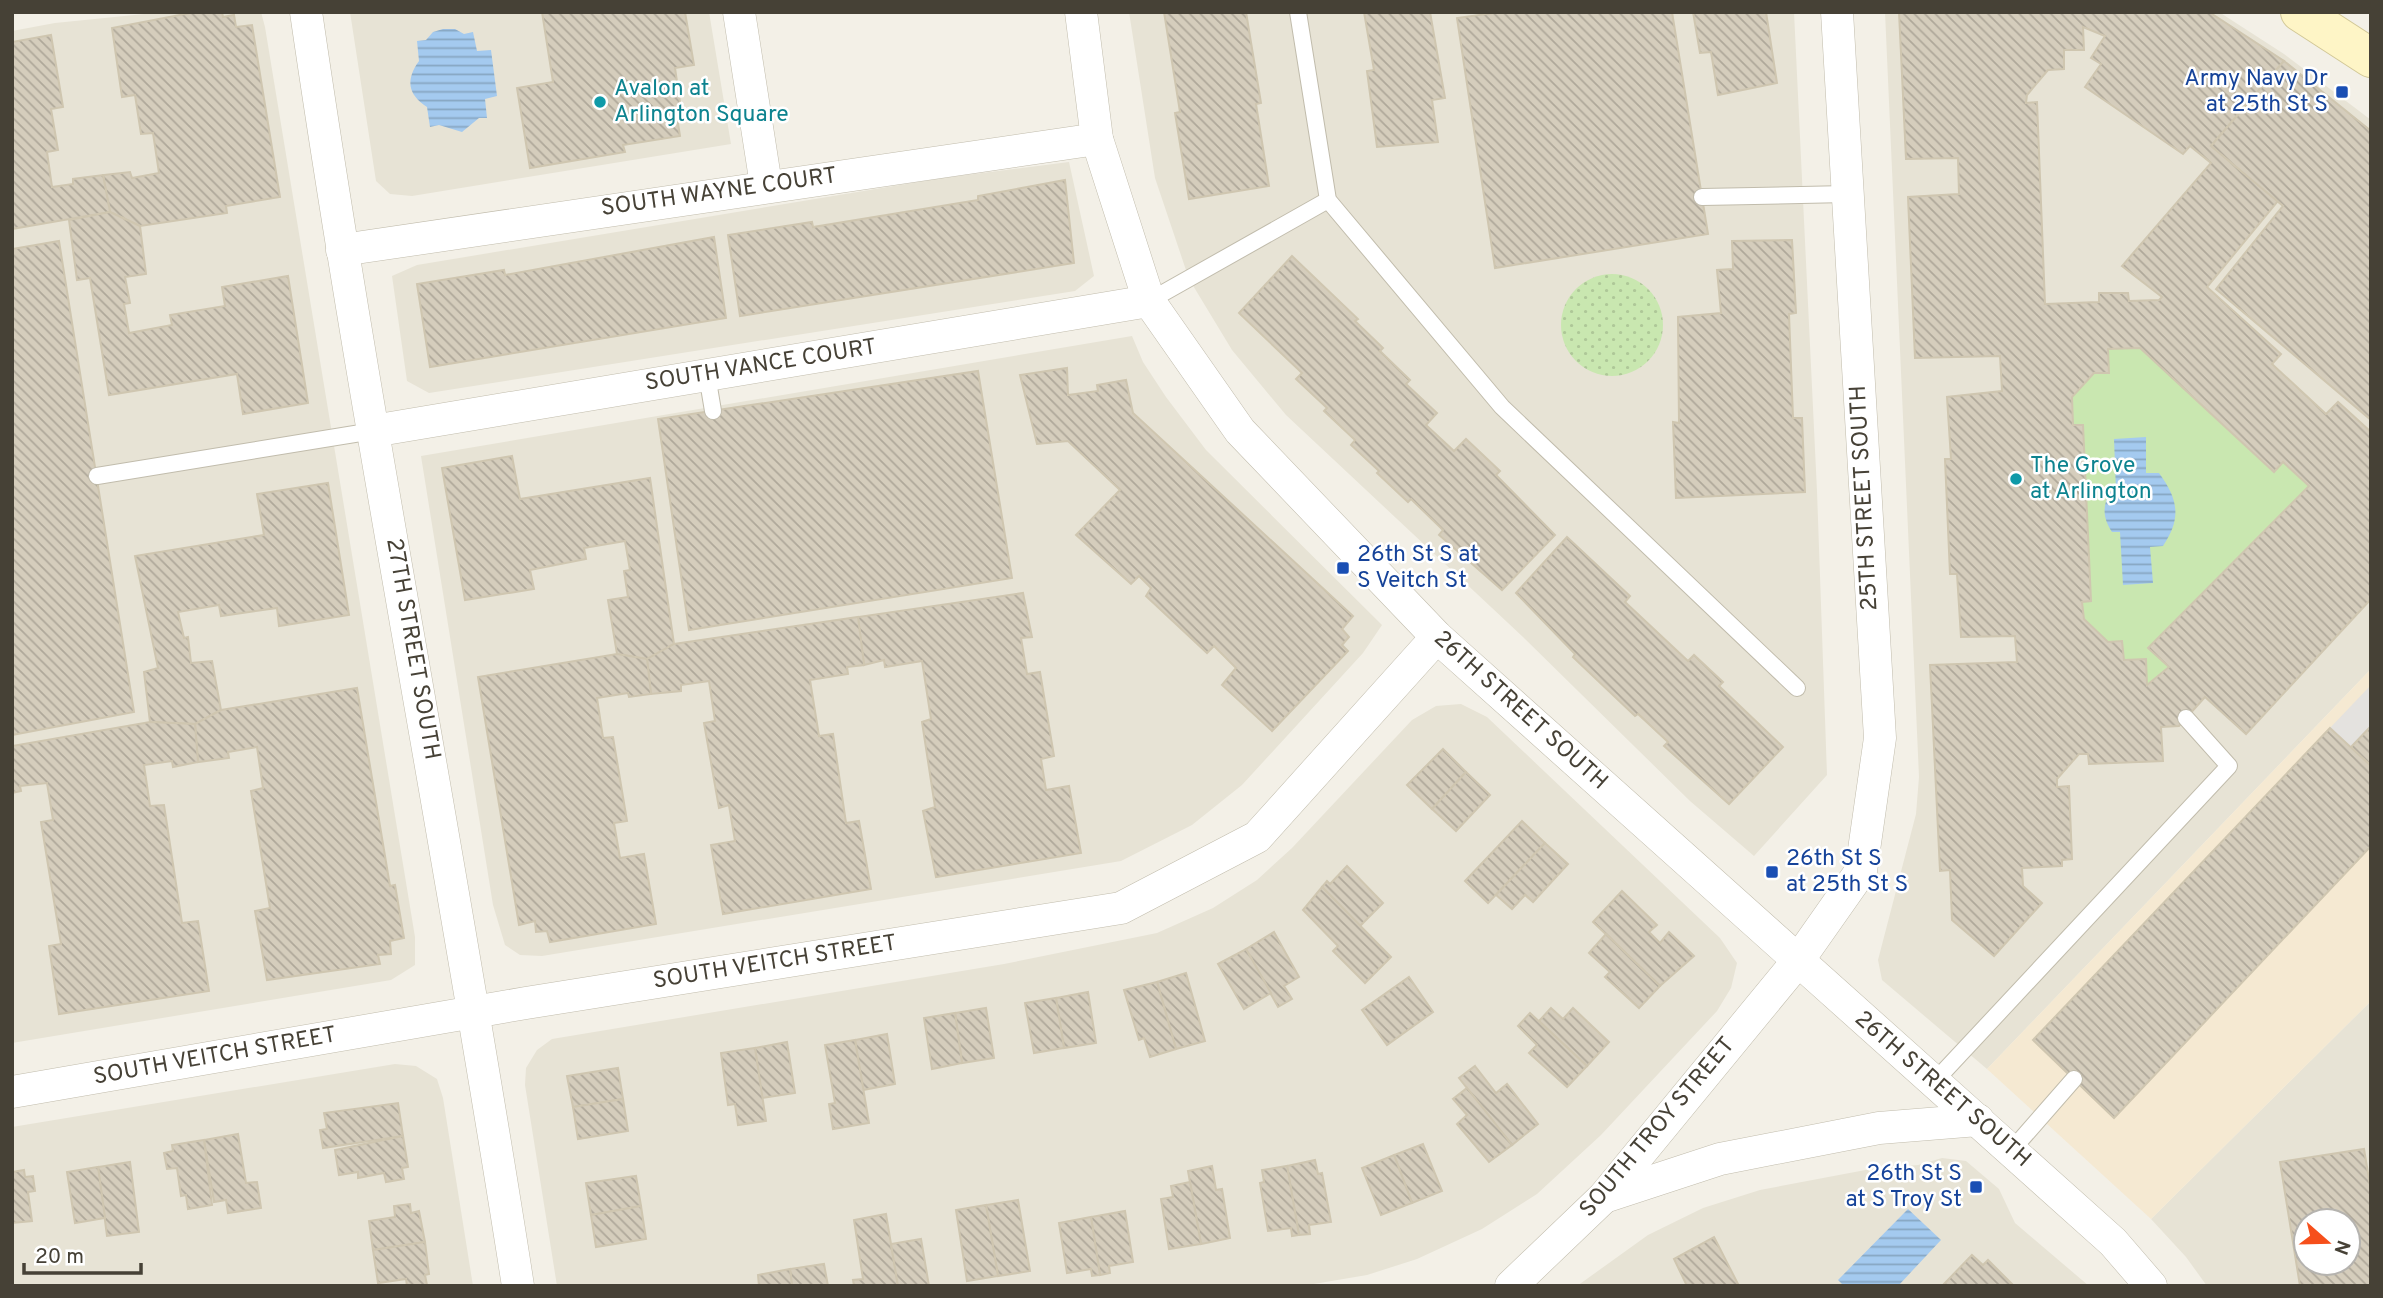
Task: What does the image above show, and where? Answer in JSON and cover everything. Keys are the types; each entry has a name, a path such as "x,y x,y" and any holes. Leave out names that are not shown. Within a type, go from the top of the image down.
{"street":[{"name":"27TH STREET SOUTH","path":"306,12 342,250 475,1011 518,1286"},
{"path":"739,12 766,186"},
{"name":"26TH STREET SOUTH","path":"1081,12 1097,139 1149,301 1240,431 1437,637 2113,1242 2151,1286"},
{"name":"25TH STREET SOUTH","path":"1797,962 1861,872 1880,738 1837,12"},
{"path":"2300,12 2371,58"},
{"name":"SOUTH WAYNE COURT","path":"342,250 1097,139"},
{"name":"SOUTH VANCE COURT","path":"373,431 1149,301"},
{"name":"SOUTH VEITCH STREET","path":"12,1093 475,1011 1121,908 1257,837 1437,637"},
{"name":"SOUTH TROY STREET","path":"1511,1286 1604,1197 1797,962"},
{"path":"1604,1197 1720,1159 1880,1128 1978,1120"}],"lane":[{"path":"1298,12 1328,200 1502,407 1797,688"},
{"path":"1702,197 1847,194"},
{"path":"1149,301 1328,200"},
{"path":"707,375 713,411"},
{"path":"97,476 373,431"},
{"path":"1934,1082 2229,766 2186,718"},
{"path":"2011,1151 2074,1079"}],"shaded area":[{"path":"164,12 261,12 265,27 415,937 415,965 391,980 12,1043 12,31 55,23"},
{"path":"350,12 709,12 731,144 412,196 390,194 376,181"},
{"path":"1129,12 1794,12 1817,491 1827,775 1754,856 1690,801 1523,637 1286,415 1232,350 1189,279 1155,178"},
{"path":"1885,12 2219,12 2284,54 2371,120 2371,669 1987,1069 1882,980 1878,960 1916,814 1919,777"},
{"path":"1069,162 1094,276 1075,291 429,393 407,381 392,276 417,265 942,178"},
{"path":"1132,336 1143,362 1206,450 1382,625 1363,653 1242,785 1192,825 1121,861 542,956 520,955 505,945 493,905 421,456"},
{"path":"2371,669 2371,1001 2151,1219 1987,1069"},
{"path":"2371,685 2371,766 2330,728"},
{"path":"1461,704 1487,717 1720,938 1737,963 1731,988 1717,1011 1601,1135 1537,1194 1482,1229 1417,1259 1367,1275 1302,1286 557,1286 525,1085 526,1068 537,1050 552,1039 1004,964 1157,933 1213,908 1257,880 1292,848 1412,720 1436,706"},
{"path":"2371,1001 2371,1286 2207,1286 2186,1257 2151,1219"},
{"path":"395,1064 416,1066 437,1079 443,1098 473,1286 12,1286 12,1127"},
{"path":"1942,1158 1966,1161 1999,1189 2015,1223 2089,1286 1577,1286 1648,1235 1703,1208 1760,1190 1876,1168 1918,1165"}],"green space":[{"path":"1612,274 1631,278 1648,289 1659,306 1663,325 1659,344 1648,361 1631,372 1612,376 1593,372 1576,361 1565,344 1561,325 1565,306 1576,289 1593,278"},
{"path":"2140,348 2274,472 2283,462 2309,486 2148,648 2169,667 2147,685 2146,659 2124,660 2122,641 2108,642 2084,619 2082,602 2091,601 2083,425 2073,425 2072,397 2094,373 2109,373 2108,349"}],"water":[{"path":"455,29 464,34 473,32 477,51 491,50 497,96 485,99 487,118 479,118 462,132 439,125 430,127 427,107 415,97 411,86 412,74 419,61 417,41 426,40 433,32"},
{"path":"2146,437 2146,473 2159,473 2165,482 2174,500 2175,517 2163,546 2150,547 2153,583 2123,585 2120,532 2112,532 2105,512 2110,492 2116,491 2114,439"},
{"path":"1908,1209 1941,1240 1898,1286 1844,1286 1838,1280"}],"building":[{"path":"195,12 222,12 223,17 234,15 236,27 252,25 280,197 226,206 227,213 140,226 110,212 103,175 130,172 132,178 159,173 153,133 141,134 135,95 122,97 112,28"},
{"name":"Avalon at Arlington Square","path":"542,12 685,12 694,65 675,68 682,116 677,117 680,136 623,145 625,152 530,168 517,88 553,82"},
{"path":"1164,12 1246,12 1261,103 1256,104 1269,186 1189,199 1175,113 1180,112"},
{"path":"1364,12 1430,12 1445,98 1432,100 1438,142 1377,147 1367,71 1374,70"},
{"path":"1501,12 1672,12 1708,234 1495,268 1457,18"},
{"path":"1693,12 1766,12 1777,83 1718,95 1711,52 1700,53"},
{"name":"The Grove at Arlington","path":"1899,12 2209,12 2284,61 2211,146 2278,201 2207,287 2281,354 2272,364 2326,414 2338,402 2371,432 2371,599 2246,734 2205,697 2179,726 2161,727 2163,761 2089,764 2088,754 2079,754 2057,779 2057,787 2069,786 2072,859 2062,860 2062,866 2022,868 2023,886 2042,903 1994,956 1952,920 1950,870 1940,871 1930,665 2017,662 2015,636 1961,637 1957,574 1950,574 1945,459 1951,459 1947,397 2002,391 2000,356 1915,358 1908,197 1959,194 1958,158 1906,159","holes":["2083,27 2105,36 2091,58 2101,64 2085,87 2183,154 2190,146 2211,163 2122,266 2162,297 2159,300 2129,301 2128,293 2099,293 2099,302 2045,304 2037,102 2026,103 2027,95 2048,70 2064,69 2064,50 2084,50","2140,348 2274,472 2283,462 2309,486 2148,648 2169,667 2147,685 2146,659 2124,660 2122,641 2108,642 2084,619 2082,602 2091,601 2083,425 2073,425 2072,397 2094,373 2109,373 2108,349"]},
{"path":"51,35 63,107 51,109 58,150 47,152 52,187 73,184 73,179 103,175 110,212 12,229 12,42"},
{"path":"2284,61 2371,131 2371,420 2216,289 2283,206 2211,146"},
{"path":"1065,180 1074,263 740,316 728,235 812,222 813,227 978,200 978,196"},
{"path":"110,212 140,226 146,274 125,277 130,303 124,304 129,333 172,325 170,315 225,306 222,287 288,276 308,403 243,414 237,374 109,395 90,278 77,280 69,220"},
{"path":"714,237 726,318 430,367 417,284 504,270 505,275"},
{"path":"1792,240 1796,313 1789,314 1793,418 1802,418 1805,492 1676,498 1673,422 1679,423 1678,317 1721,313 1717,270 1733,269 1732,241"},
{"path":"59,241 134,712 12,735 12,249"},
{"path":"1292,256 1358,319 1355,321 1383,348 1380,351 1410,380 1406,384 1437,413 1426,425 1454,451 1466,439 1500,471 1496,475 1555,535 1502,590 1439,535 1443,530 1411,499 1408,502 1377,473 1379,471 1351,445 1355,440 1324,411 1327,408 1296,379 1302,373 1239,313"},
{"path":"1067,368 1068,395 1098,391 1097,385 1126,380 1133,413 1353,616 1342,629 1349,637 1342,645 1348,651 1272,731 1222,685 1236,668 1214,646 1207,653 1146,596 1151,588 1139,576 1131,584 1076,535 1120,490 1068,441 1037,444 1020,375"},
{"path":"978,371 1012,578 689,630 658,419"},
{"path":"512,456 520,499 650,478 674,644 647,659 617,654 608,600 628,597 624,571 630,570 625,541 584,548 586,559 530,570 534,589 465,600 442,468"},
{"path":"328,483 349,615 279,626 277,608 221,616 219,605 178,612 184,638 188,637 191,663 212,661 221,710 195,724 150,722 144,672 158,668 135,556 264,535 257,494"},
{"path":"1567,537 1630,596 1625,602 1688,661 1694,655 1723,682 1719,686 1783,747 1729,804 1664,746 1668,742 1638,714 1635,716 1573,657 1575,654 1516,593"},
{"path":"1023,593 1032,637 1021,638 1027,674 1040,672 1054,756 1041,759 1046,790 1069,786 1081,853 936,877 923,811 935,807 922,722 931,719 922,661 885,667 884,660 864,665 858,617"},
{"path":"858,617 864,665 847,667 848,674 810,680 819,736 833,734 846,823 859,821 871,889 723,914 711,845 735,841 729,805 719,808 704,723 715,721 709,681 681,685 681,691 651,694 647,659 674,644"},
{"path":"617,654 647,659 651,694 629,697 628,693 597,698 603,738 613,737 627,821 614,823 620,858 644,854 656,924 550,942 547,931 536,932 535,921 519,925 478,677"},
{"path":"357,688 390,886 395,885 404,938 390,941 391,954 378,955 380,964 267,980 255,911 270,908 251,791 263,788 257,747 228,752 229,758 198,762 195,724 221,710"},
{"path":"150,722 195,724 198,762 173,767 172,761 144,765 150,806 164,805 182,923 198,921 209,991 59,1014 49,946 61,944 41,822 53,820 47,783 20,786 21,791 12,793 12,746"},
{"path":"2371,726 2371,766 2351,747"},
{"path":"2330,728 2371,766 2371,846 2114,1118 2033,1040"},
{"path":"1443,749 1466,772 1432,809 1407,785"},
{"path":"1466,772 1490,795 1456,831 1432,809"},
{"path":"1522,821 1545,843 1488,903 1465,881"},
{"path":"1545,843 1568,864 1533,902 1525,895 1512,909 1496,895"},
{"path":"1347,866 1383,903 1360,926 1322,887 1327,881 1330,884"},
{"path":"1322,887 1391,957 1365,983 1333,951 1338,946 1303,910"},
{"path":"1622,891 1657,925 1649,932 1660,943 1669,932 1694,956 1660,986 1593,922"},
{"path":"1274,932 1299,977 1284,986 1292,999 1278,1007 1246,949"},
{"path":"1606,934 1660,986 1639,1008 1605,977 1610,972 1589,953"},
{"path":"1246,949 1271,993 1244,1009 1218,964"},
{"path":"1186,973 1205,1041 1176,1049 1157,982"},
{"path":"1409,977 1433,1012 1387,1045 1362,1010"},
{"path":"1157,982 1176,1049 1150,1057 1144,1038 1139,1040 1124,990"},
{"path":"1088,992 1096,1043 1064,1048 1056,998"},
{"path":"1056,998 1064,1048 1034,1053 1025,1003"},
{"path":"986,1008 994,1058 962,1063 955,1013"},
{"path":"1551,1008 1563,1019 1573,1008 1609,1042 1587,1066 1539,1021"},
{"path":"955,1013 962,1063 932,1069 924,1018"},
{"path":"1530,1013 1587,1066 1567,1087 1529,1053 1537,1045 1518,1026"},
{"path":"887,1034 895,1084 863,1090 855,1040"},
{"path":"855,1040 869,1123 833,1129 829,1104 835,1103 825,1045"},
{"path":"787,1042 795,1093 762,1098 755,1048"},
{"path":"755,1048 766,1121 738,1125 735,1104 728,1105 721,1053"},
{"path":"1475,1066 1496,1093 1507,1084 1538,1124 1512,1145 1459,1078"},
{"path":"618,1068 623,1099 573,1107 567,1076"},
{"path":"1467,1088 1512,1145 1489,1162 1457,1124 1467,1115 1453,1099"},
{"path":"623,1099 628,1131 578,1139 573,1107"},
{"path":"398,1103 403,1136 323,1148 320,1130 327,1129 324,1113"},
{"path":"238,1134 246,1183 257,1182 261,1208 228,1213 226,1200 214,1202 204,1140"},
{"path":"403,1136 408,1167 402,1168 404,1179 386,1182 384,1173 358,1178 358,1172 339,1175 335,1150"},
{"path":"204,1140 212,1205 188,1209 186,1195 181,1196 177,1168 167,1169 164,1153 173,1151 172,1145"},
{"path":"1423,1144 1442,1191 1412,1203 1394,1155"},
{"path":"2364,1149 2371,1191 2371,1286 2300,1286 2299,1277 2362,1277 2362,1207 2292,1207 2292,1236 2280,1162"},
{"path":"1394,1155 1412,1203 1381,1215 1362,1168"},
{"path":"1315,1160 1318,1174 1322,1173 1331,1222 1309,1225 1310,1234 1299,1235 1287,1166"},
{"path":"130,1162 139,1232 107,1236 98,1167"},
{"path":"1212,1166 1216,1190 1222,1189 1230,1238 1201,1244 1188,1171"},
{"path":"1287,1166 1299,1235 1292,1236 1291,1228 1268,1231 1260,1183 1264,1182 1262,1170"},
{"path":"98,1167 105,1218 75,1223 67,1172"},
{"path":"24,1170 25,1177 33,1176 35,1191 28,1192 32,1221 12,1223 12,1172"},
{"path":"636,1176 641,1206 591,1215 586,1183"},
{"path":"1190,1182 1201,1244 1169,1249 1161,1199 1173,1197 1171,1186"},
{"path":"1018,1200 1030,1271 998,1276 986,1205"},
{"path":"410,1204 411,1213 419,1211 425,1242 373,1250 369,1221 395,1217 394,1206"},
{"path":"986,1205 998,1276 967,1281 956,1210"},
{"path":"641,1206 646,1239 596,1247 591,1215"},
{"path":"1125,1211 1133,1262 1109,1266 1110,1273 1100,1275 1091,1217"},
{"path":"886,1214 898,1286 854,1286 853,1280 863,1279 854,1220"},
{"path":"1091,1217 1100,1275 1092,1276 1091,1269 1067,1273 1059,1223"},
{"path":"1714,1237 1739,1286 1687,1286 1674,1259"},
{"path":"921,1239 929,1286 898,1286 891,1244"},
{"path":"425,1242 429,1274 425,1275 427,1285 407,1286 406,1279 378,1283 373,1250"},
{"path":"1972,1255 1983,1265 1988,1260 2014,1286 1942,1286"},
{"path":"824,1264 828,1286 792,1286 790,1269"},
{"path":"790,1269 792,1286 759,1286 758,1275"}],"place":[{"name":"Army Navy Dr at 25th St S","path":"2342,92"},
{"name":"Avalon at Arlington Square","path":"600,102"},
{"name":"The Grove at Arlington","path":"2016,479"},
{"name":"26th St S at S Veitch St","path":"1343,568"},
{"name":"26th St S at 25th St S","path":"1772,872"},
{"name":"26th St S at S Troy St","path":"1976,1187"}]}
